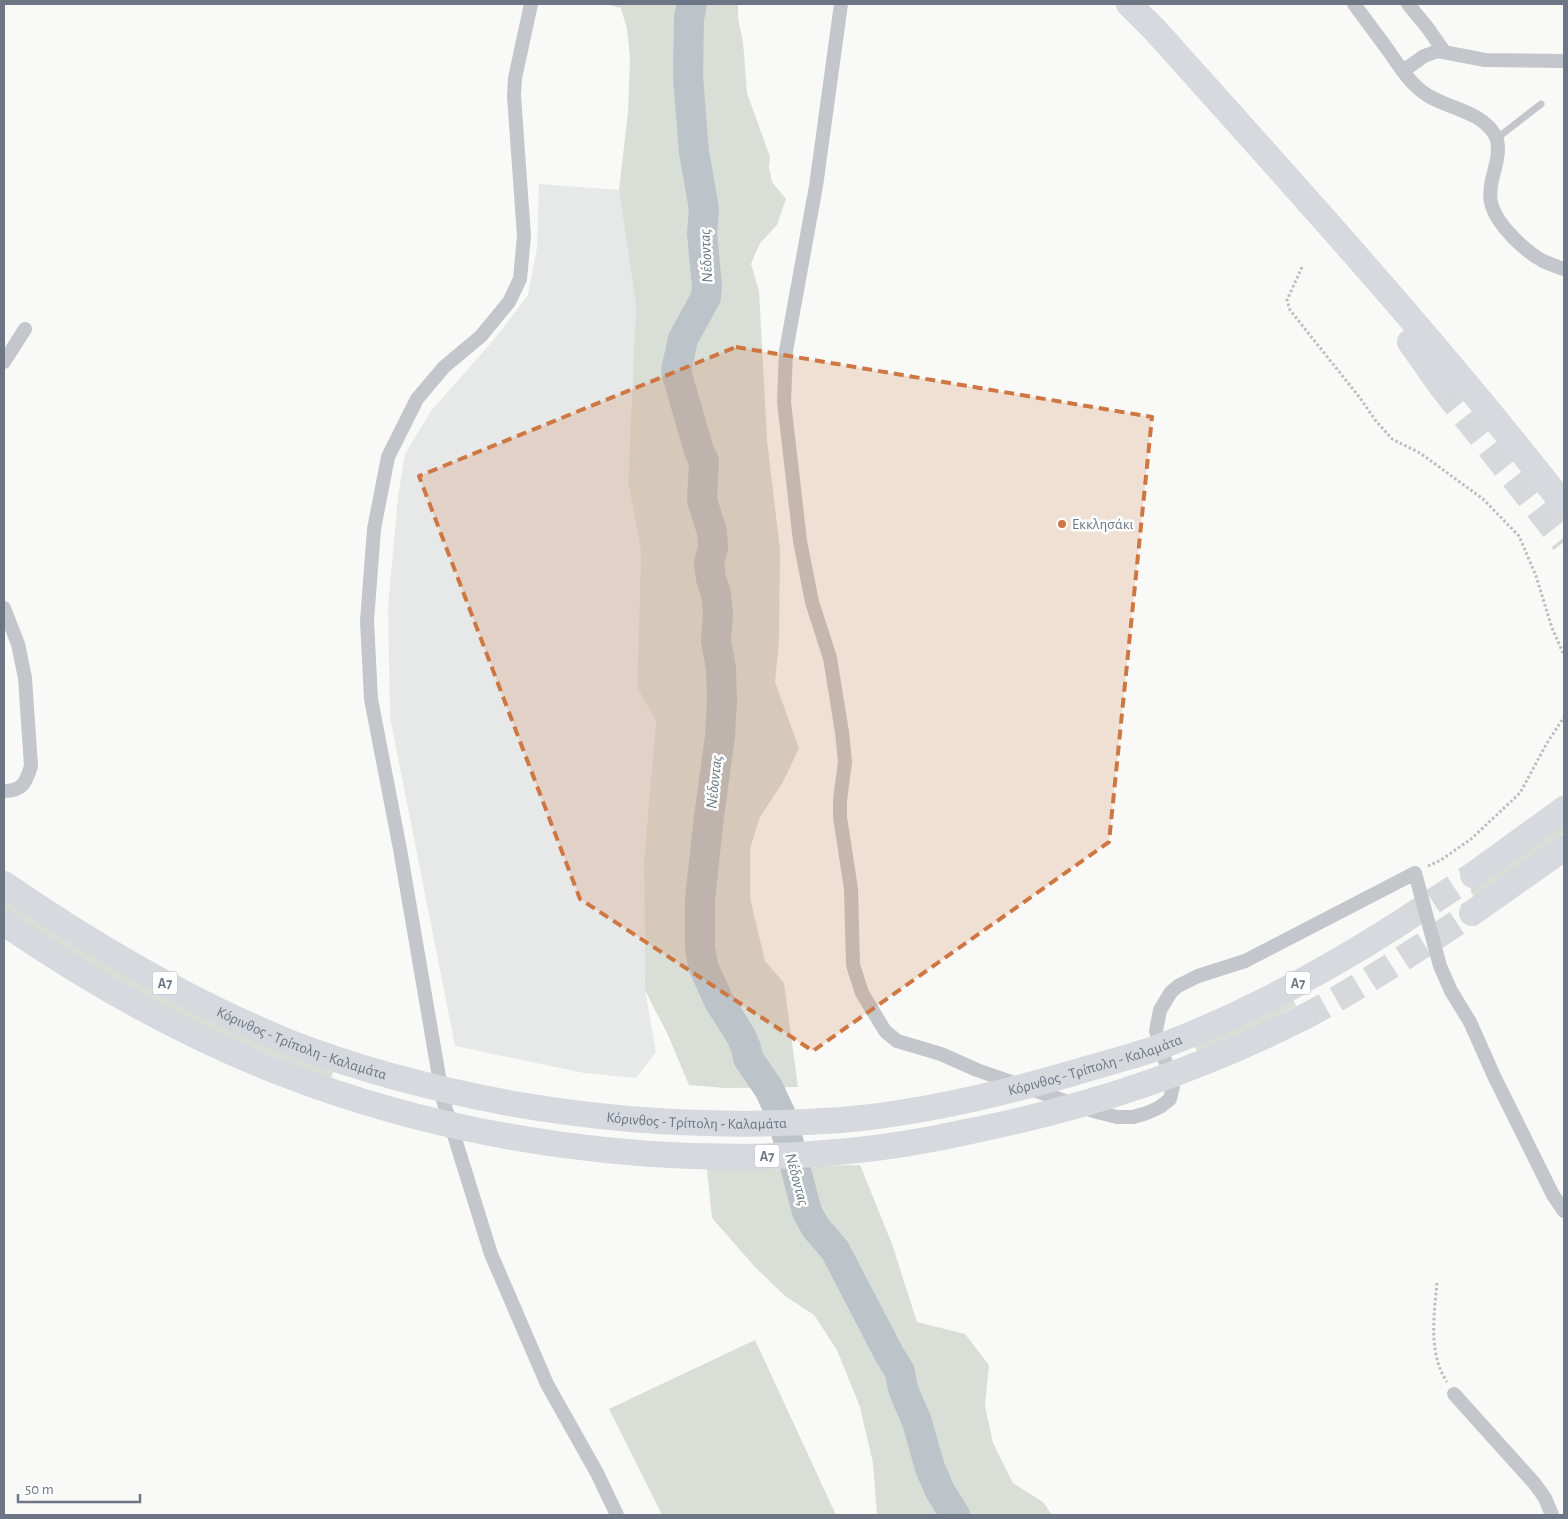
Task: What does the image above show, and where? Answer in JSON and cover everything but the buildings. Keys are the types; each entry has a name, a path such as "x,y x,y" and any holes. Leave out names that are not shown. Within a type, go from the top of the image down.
{"highway":[{"path":"1129,4 1155,30 1320,215 1470,388 1564,505"},
{"path":"1320,215 1441,386"},
{"path":"1473,875 1563,810"},
{"path":"1472,914 1564,848"},
{"name":"Κόρινθος - Τρίπολη - Καλαμάτα","path":"4,884 102,947 207,1006 286,1041 338,1059 433,1088 548,1110 644,1121 746,1124 845,1120 897,1113 988,1095 1065,1076 1152,1049 1249,1008 1312,976 1400,923"},
{"name":"Α7","path":"4,923 88,976 195,1036 282,1074 429,1120 541,1141 642,1153 689,1156 747,1156 848,1151 950,1136 1068,1109 1162,1079 1266,1036 1302,1018"}],"street":[{"path":"531,4 515,78 514,96 524,236 520,279 509,302 481,336 444,367 417,399 388,456 374,529 368,612 371,699 443,1100 491,1254 547,1384 597,1472 617,1515"},
{"path":"842,4 816,186 786,351 784,402 800,541 812,602 830,658 842,732 845,762 840,800 840,817 851,889 853,965 862,993 884,1031 896,1041 941,1054 977,1070 1093,1111 1117,1117 1133,1117 1147,1113 1160,1107 1170,1099 1173,1086 1156,1032 1160,1010 1171,992 1188,980 1245,961 1415,873 1440,966 1451,991 1470,1022 1523,1135 1553,1195 1564,1211"},
{"path":"1354,4 1414,84 1428,95 1462,110 1484,123 1496,139 1496,160 1490,196 1491,205 1495,213 1504,226 1527,250 1545,262 1564,270"},
{"path":"1408,4 1443,50"},
{"path":"1403,71 1430,53 1443,50 1485,60 1564,61"},
{"path":"4,362 25,329"},
{"path":"4,608 18,644 25,678 31,766 27,780 16,790 4,791"},
{"path":"1454,1394 1535,1484 1545,1498 1552,1515"}],"lane":[{"path":"1496,139 1541,104"}],"path":[{"path":"1302,267 1287,300 1290,310 1360,398 1376,422 1392,439 1420,453 1483,499 1520,536 1536,576 1552,628 1564,655"},
{"path":"1415,873 1441,860 1471,839 1520,793 1547,743 1564,717"},
{"path":"1437,1283 1433,1330 1436,1355 1441,1374 1454,1394"}],"highlighted area":[{"path":"736,347 1152,417 1109,842 813,1051 580,899 419,476"}],"shaded area":[{"path":"605,4 738,4 747,93 770,157 769,168 772,182 786,199 777,225 760,243 751,264 759,291 767,440 780,550 779,640 775,682 799,748 783,782 760,817 750,848 750,898 765,961 784,983 798,1087 725,1088 689,1085 668,1035 645,990 644,859 656,722 637,687 641,551 628,482 636,306 619,190 628,112 630,57 627,29 621,8"},
{"path":"539,184 619,190 636,306 628,482 641,551 637,687 656,722 644,859 645,990 656,1052 636,1078 584,1073 455,1046 390,717 388,607 398,497 405,454 431,411 497,336 528,295 537,248"},
{"path":"1564,823 1564,833 1475,898 1470,891"},
{"path":"4,899 334,1070 331,1078 288,1062 203,1025 121,982 4,909"},
{"path":"1293,999 1296,1006 1260,1025 1198,1053 1194,1045"},
{"path":"860,1165 892,1244 917,1322 965,1334 989,1365 985,1406 993,1443 1013,1483 1043,1502 1052,1515 877,1515 873,1463 860,1407 837,1350 814,1315 785,1296 755,1267 712,1218 707,1169"},
{"path":"755,1340 836,1515 662,1515 609,1409"}],"waterway":[{"name":"Νέδoντας","path":"692,4 689,18 688,77 694,152 704,209 702,233 707,286 706,297 683,339 676,371 699,451 704,461 702,500 712,532 713,548 709,562 718,613 716,641 721,668 722,701 720,736 700,899 700,947 703,966 719,1001 741,1036 748,1058 769,1089 782,1117 807,1212 816,1228 835,1250 900,1372 903,1389 917,1422 930,1468 940,1491 955,1515"}],"tunnel":[{"path":"1441,386 1564,542"},
{"path":"1400,923 1473,875"},
{"path":"1302,1018 1367,981 1472,913"}],"place":[{"name":"Εκκλησάκι","path":"1062,524"}]}
